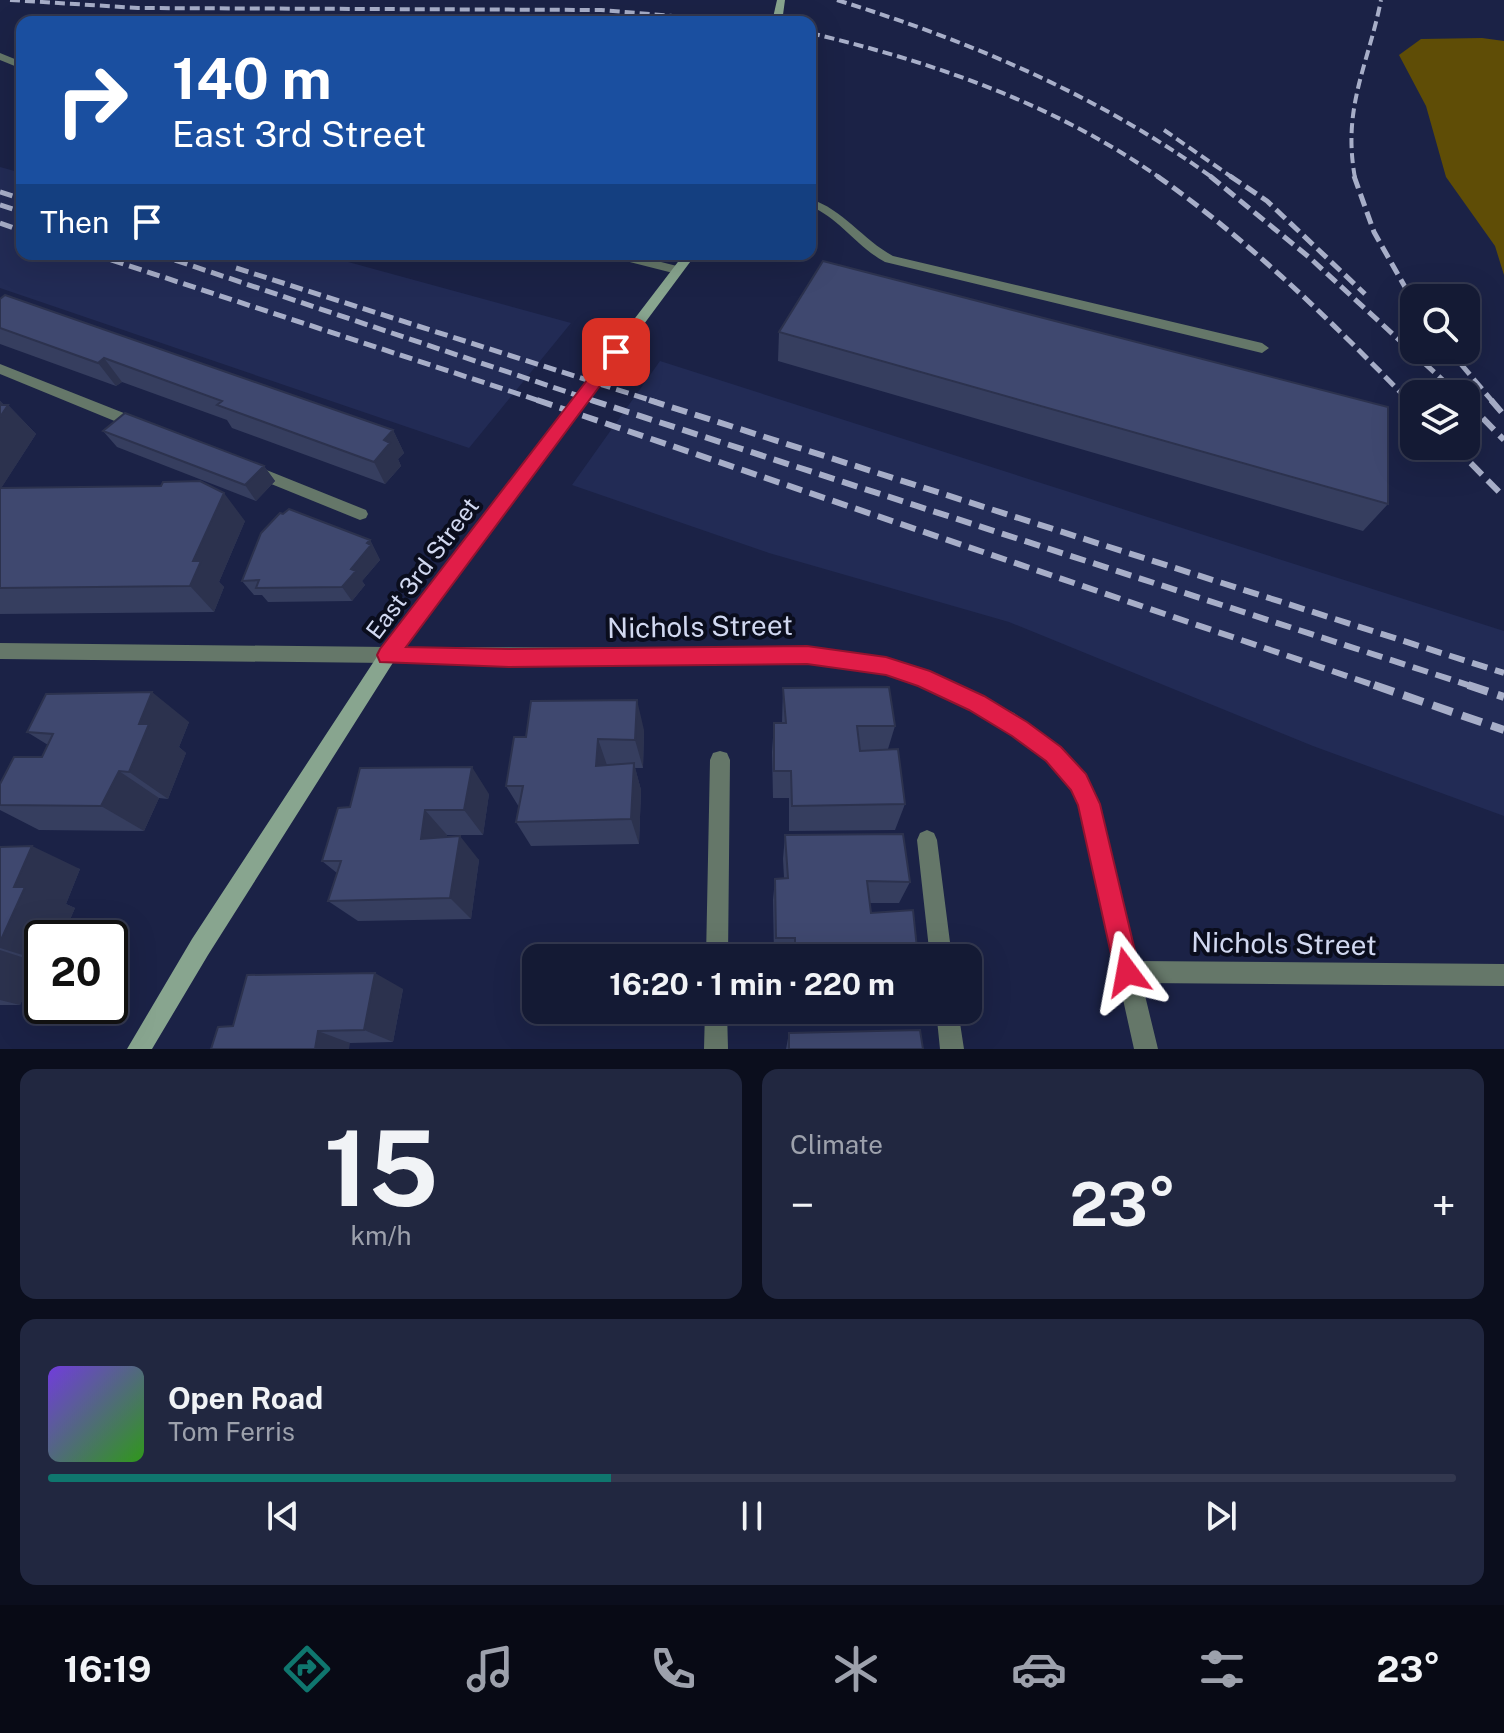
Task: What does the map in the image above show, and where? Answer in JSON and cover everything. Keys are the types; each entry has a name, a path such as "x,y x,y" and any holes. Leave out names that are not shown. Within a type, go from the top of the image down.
{"street":[{"path":"816,205 831,212 865,246 889,259 1262,348"},
{"path":"638,260 677,270"},
{"name":"East 3rd Street","path":"139,1049 200,947 388,655 685,260"},
{"path":"0,369 158,433"},
{"path":"245,467 360,514"},
{"name":"Nichols Street","path":"0,651 509,658 807,655 886,666 923,678 977,703 1053,754 1078,782 1089,804 1127,972 1504,975"},
{"path":"717,944 720,760"},
{"path":"927,840 939,944"},
{"path":"1127,972 1146,1049"},
{"path":"716,1024 716,1049"},
{"path":"949,1024 952,1049"}],"shaded area":[{"path":"1482,38 1504,41 1504,275 1495,246 1446,177 1426,106 1399,55 1421,39"},
{"path":"0,167 16,171 16,260 341,260 571,323 469,448 0,288"},
{"path":"660,361 1504,631 1504,816 1313,746 1009,622 769,553 572,485"}],"building":[{"path":"823,261 1388,407 1388,504 779,332"},
{"path":"5,295 393,430 384,440 390,443 374,462 217,405 222,401 104,358 98,363 0,328 0,299"},
{"path":"0,405 8,405 0,417"},
{"path":"125,413 264,466 245,485 103,431"},
{"path":"200,481 224,493 193,561 201,561 190,586 0,588 0,488 161,486 163,482"},
{"path":"289,509 370,540 367,543 371,545 351,569 356,571 342,587 256,588 259,580 242,581 261,533 280,513"},
{"path":"889,687 895,726 857,726 860,751 898,749 905,804 792,806 791,771 774,771 774,723 786,723 783,688"},
{"path":"152,692 139,724 149,724 129,772 119,771 101,806 0,805 0,784 14,757 42,757 53,734 27,732 46,694"},
{"path":"637,700 635,740 598,739 596,766 634,763 631,819 516,822 523,786 506,786 514,737 526,737 531,701"},
{"path":"472,767 464,810 425,810 421,839 460,836 450,898 328,901 341,861 322,861 338,808 350,807 360,768"},
{"path":"903,834 910,882 867,881 871,913 913,910 917,944 795,944 795,938 776,938 775,879 788,878 785,835"},
{"path":"32,846 14,887 25,887 0,942 0,847"},
{"path":"375,973 364,1030 318,1031 315,1049 211,1049 218,1027 233,1026 247,975"},
{"path":"920,1030 923,1049 789,1049 789,1033"}],"railway":[{"path":"10,0 138,8 601,10 674,16"},
{"path":"837,0 985,53 1079,96 1125,121 1213,178"},
{"path":"1355,178 1352,153 1354,108 1381,0"},
{"path":"816,35 902,57 1036,107 1078,128 1158,177"},
{"path":"1164,130 1233,178"},
{"path":"1210,176 1310,258 1443,380"},
{"path":"1230,176 1267,201 1365,294"},
{"path":"1354,176 1374,232 1403,284"},
{"path":"1158,177 1192,201 1289,283 1400,392"},
{"path":"0,192 16,197"},
{"path":"0,205 16,210"},
{"path":"0,223 16,229"},
{"path":"111,260 539,401"},
{"path":"175,260 593,401"},
{"path":"236,268 656,402"},
{"path":"1461,364 1493,402"},
{"path":"649,400 1504,673"},
{"path":"1491,400 1504,415"},
{"path":"539,401 1379,687"},
{"path":"593,401 1474,687"},
{"path":"593,401 597,402"},
{"path":"1480,415 1504,440"},
{"path":"1468,460 1504,497"},
{"path":"1374,685 1504,730"},
{"path":"1468,685 1474,687"},
{"path":"1474,687 1504,697"}],"route":[{"path":"616,352 388,655 509,658 807,655 886,666 923,678 977,703 1020,729 1053,754 1078,782 1089,804 1127,972"}]}
